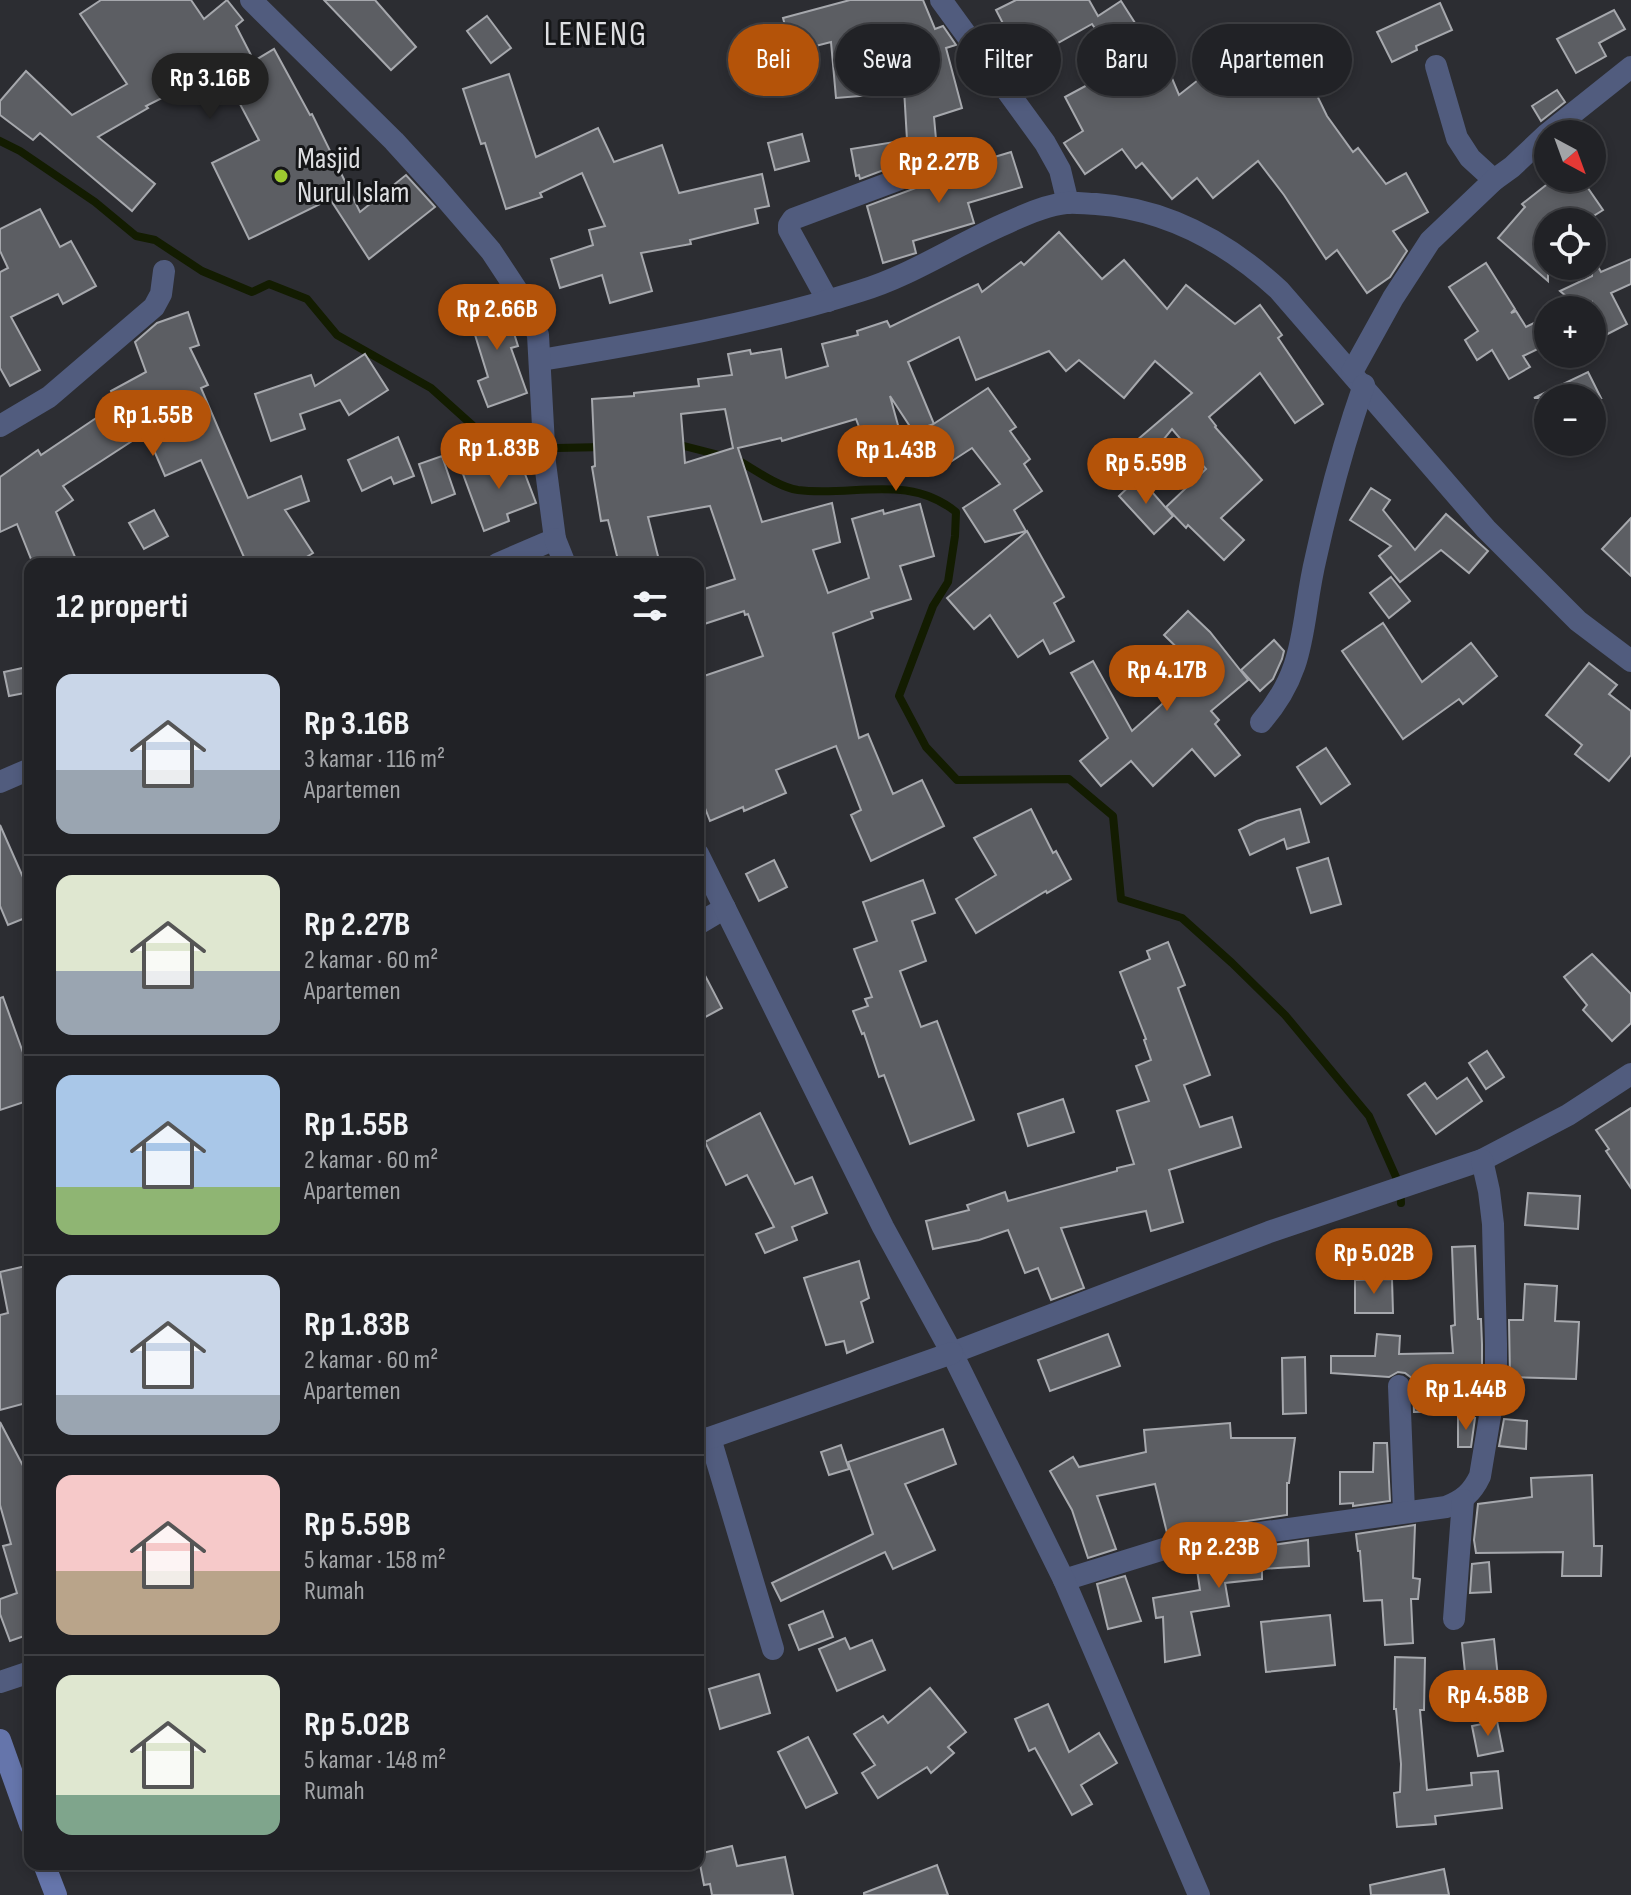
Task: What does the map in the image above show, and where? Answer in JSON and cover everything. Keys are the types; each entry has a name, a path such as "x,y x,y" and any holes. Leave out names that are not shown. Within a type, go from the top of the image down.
{"main road":[{"path":"0,1740 24,1807"},
{"path":"46,1870 56,1895"}],"street":[{"path":"251,0 394,141 491,251 526,304 538,335 545,463 555,539 563,558"},
{"path":"941,0 1045,143 1060,170 1068,203"},
{"path":"1436,66 1457,138 1470,158 1494,180"},
{"path":"1261,722 1276,705 1293,674 1305,626 1311,576 1358,378 1424,248 1494,180 1631,67"},
{"path":"828,301 789,230 793,219 959,157"},
{"path":"541,360 692,335 865,290 937,259 1007,222 1068,203 1133,208 1194,229 1250,264 1269,281 1358,378 1486,529 1578,621 1631,661"},
{"path":"0,426 49,397 154,307 161,294 164,271"},
{"path":"511,558 555,539"},
{"path":"0,782 24,772"},
{"path":"704,866 883,1227 952,1353 1064,1580 1199,1895"},
{"path":"704,920 725,908"},
{"path":"773,1649 704,1440 952,1353 1269,1232 1482,1160 1568,1115 1631,1074"},
{"path":"1064,1580 1180,1544 1446,1507 1463,1500 1480,1476 1496,1380 1493,1224 1482,1160"},
{"path":"1399,1386 1404,1512"},
{"path":"1454,1619 1463,1500"},
{"path":"0,1682 24,1674"}],"building":[{"path":"101,0 191,0 204,19 227,0 243,20 236,26 254,61 274,49 312,114 360,212 406,175 435,207 369,259 330,199 249,239 212,163 259,140 221,68 146,106 148,108 98,137 155,184 132,211 40,133 33,140 0,115 0,101 26,71 72,115 127,84 80,14"},
{"path":"324,0 375,0 416,47 391,70"},
{"path":"850,0 923,0 933,24 835,24 835,87 831,42 819,45 819,24 785,24 783,18"},
{"path":"1016,0 1089,0 1098,16 1121,1 1136,24 1077,24 1077,32 1061,41 1061,24 1003,24 996,10"},
{"path":"1440,3 1452,30 1416,46 1417,50 1392,62 1377,32"},
{"path":"1614,10 1625,29 1599,43 1606,56 1576,73 1557,39"},
{"path":"487,16 511,48 491,63 467,31"},
{"path":"943,26 956,45 946,48 956,96 959,96 962,108 934,117 937,150 860,179 859,175 856,176 851,149 907,140 904,96 940,96 940,27"},
{"path":"509,74 536,157 598,128 614,162 662,145 679,193 762,174 769,206 755,209 758,223 690,240 691,244 641,253 652,291 610,303 602,275 560,288 551,259 593,245 589,230 605,226 582,173 540,193 542,197 506,209 485,143 481,144 463,89"},
{"path":"1192,85 1192,96 1317,96 1327,116 1353,152 1358,148 1386,184 1406,173 1428,212 1393,231 1407,251 1390,277 1367,293 1337,250 1326,259 1258,161 1213,198 1197,178 1172,199 1142,163 1136,168 1122,149 1085,174 1064,143 1083,131 1065,97 1077,91 1077,96 1176,96 1176,88 1179,95"},
{"path":"1557,90 1565,102 1542,120 1532,106"},
{"path":"802,134 809,161 775,170 768,143"},
{"path":"1011,152 1022,187 968,203 974,223 913,241 916,253 883,263 867,206 964,170 971,164"},
{"path":"1537,192 1591,192 1602,208 1534,208 1534,269 1498,238 1525,207 1522,204"},
{"path":"40,209 60,247 71,241 96,286 63,304 58,294 11,317 40,370 10,386 0,368 0,272 8,268 0,251 0,229"},
{"path":"1059,232 1102,279 1124,260 1167,309 1186,285 1235,324 1260,305 1282,335 1278,338 1323,404 1295,423 1260,373 1209,417 1262,480 1221,518 1244,540 1224,560 1166,507 1206,469 1172,429 1129,482 1108,465 1192,393 1155,361 1124,398 1079,360 1066,371 1049,351 976,380 959,337 908,362 934,424 913,431 890,396 901,436 867,448 856,419 782,441 781,438 738,448 762,522 832,503 840,542 813,550 828,593 869,578 852,519 920,504 934,556 900,566 911,599 871,612 873,618 833,633 859,738 868,734 893,794 922,780 944,826 871,861 851,815 861,810 836,746 776,770 786,793 710,821 704,806 704,676 763,656 748,614 745,615 744,611 704,624 704,589 735,579 710,506 648,517 658,558 618,558 608,520 601,521 592,467 595,466 592,399 699,386 698,379 732,375 728,354 750,350 751,354 781,349 786,378 828,366 822,344 858,335 857,331 887,321 890,327 978,284 982,292 1021,262 1024,265","holes":["725,409 733,448 685,463 681,414"]},
{"path":"1631,259 1631,284 1611,293 1627,324 1606,335 1606,296 1566,296 1560,291 1583,280 1606,280 1606,270"},
{"path":"1486,263 1515,309 1511,313 1516,311 1526,327 1534,323 1534,351 1523,356 1530,367 1509,379 1492,350 1477,360 1465,340 1478,331 1449,287"},
{"path":"503,298 518,346 511,348 527,393 488,407 478,381 488,377 467,309"},
{"path":"188,312 199,345 190,348 208,385 201,388 248,498 301,476 309,501 285,510 313,553 305,558 244,558 201,460 165,476 146,432 63,486 73,500 56,512 75,558 31,558 17,524 0,532 0,477 38,450 41,455 117,404 111,391 146,372 135,342 157,323"},
{"path":"365,354 388,390 349,415 340,400 300,414 305,429 271,441 255,394 311,375 315,386"},
{"path":"1588,372 1594,384 1563,384"},
{"path":"988,388 1016,427 1010,431 1030,459 1024,464 1042,491 1014,510 1026,531 985,542 963,508 1000,484 972,448 952,461 929,427"},
{"path":"398,437 414,476 394,484 391,477 362,491 348,460"},
{"path":"517,453 536,503 507,514 509,521 484,531 463,474"},
{"path":"442,456 455,494 432,503 419,464"},
{"path":"1139,477 1173,516 1154,534 1119,496"},
{"path":"1371,488 1390,500 1383,510 1415,550 1446,514 1488,551 1469,573 1441,550 1400,582 1379,556 1391,546 1350,520"},
{"path":"154,510 168,536 144,549 129,523"},
{"path":"1631,518 1631,576 1602,549"},
{"path":"1027,531 1064,597 1054,603 1074,641 1050,654 1043,640 1018,657 990,615 974,629 947,598"},
{"path":"1391,577 1410,601 1389,618 1370,593"},
{"path":"1188,611 1210,632 1248,680 1211,711 1219,720 1215,724 1240,755 1215,776 1192,749 1153,786 1131,761 1101,786 1080,761 1108,738 1071,673 1093,661 1132,731 1200,670 1164,635"},
{"path":"1383,623 1422,682 1471,643 1497,676 1463,704 1459,699 1403,739 1342,651"},
{"path":"1274,640 1284,651 1282,659 1273,679 1260,691 1241,670"},
{"path":"1589,663 1617,685 1609,694 1631,711 1631,755 1609,781 1575,754 1582,745 1546,715"},
{"path":"24,668 24,693 9,696 4,672"},
{"path":"1326,748 1350,784 1321,804 1297,767"},
{"path":"1031,809 1053,853 1056,851 1071,879 976,933 956,899 996,875 974,838"},
{"path":"1300,809 1309,842 1287,849 1284,839 1250,855 1239,830 1257,821"},
{"path":"0,825 24,879 24,918 8,925 0,906"},
{"path":"1328,858 1341,904 1311,913 1297,868"},
{"path":"774,860 787,887 759,901 746,874"},
{"path":"923,880 935,913 912,921 926,961 900,971 921,1027 937,1021 974,1120 910,1144 884,1075 879,1077 853,1011 868,1006 865,999 872,997 854,949 877,941 863,902"},
{"path":"1168,942 1185,985 1178,988 1210,1075 1184,1085 1200,1127 1232,1117 1241,1147 1169,1170 1183,1222 1151,1231 1146,1211 1061,1228 1084,1288 1051,1300 1038,1268 1025,1273 1008,1230 979,1240 933,1249 926,1221 969,1210 967,1205 1005,1192 1008,1201 1134,1164 1117,1111 1149,1101 1136,1066 1151,1060 1120,972 1150,959 1147,951"},
{"path":"1592,954 1631,994 1631,1023 1612,1041 1583,1010 1587,1005 1564,977"},
{"path":"704,974 722,1008 704,1018"},
{"path":"3,997 24,1055 24,1102 0,1110 0,998"},
{"path":"1487,1051 1504,1077 1486,1089 1469,1063"},
{"path":"1467,1078 1482,1101 1436,1134 1408,1095 1425,1083 1437,1099"},
{"path":"1063,1099 1074,1132 1028,1146 1018,1114"},
{"path":"1631,1108 1631,1188 1596,1130"},
{"path":"760,1113 795,1184 812,1177 827,1213 792,1227 797,1240 765,1253 756,1234 774,1227 747,1175 726,1185 705,1142"},
{"path":"1528,1193 1580,1196 1578,1229 1525,1225"},
{"path":"1475,1246 1482,1344 1482,1376 1477,1376 1477,1411 1414,1412 1413,1379 1405,1373 1398,1372 1389,1377 1331,1373 1331,1356 1375,1356 1377,1334 1400,1336 1399,1354 1453,1353 1452,1247"},
{"path":"859,1261 869,1298 861,1302 873,1342 847,1353 844,1341 826,1345 804,1278"},
{"path":"24,1266 24,1404 0,1410 0,1315 8,1313 0,1272"},
{"path":"1392,1279 1393,1313 1355,1313 1355,1280"},
{"path":"1525,1284 1557,1286 1555,1321 1579,1322 1576,1379 1510,1377 1509,1320 1523,1320"},
{"path":"1108,1334 1120,1366 1050,1391 1038,1360"},
{"path":"1305,1357 1306,1413 1283,1414 1282,1358"},
{"path":"1458,1417 1475,1418 1471,1447 1458,1447"},
{"path":"1504,1419 1527,1421 1526,1449 1499,1446"},
{"path":"0,1422 24,1468 24,1636 10,1641 0,1614 0,1599 17,1593 3,1546 11,1544 0,1505"},
{"path":"1230,1423 1231,1438 1295,1438 1287,1483 1287,1515 1167,1533 1155,1484 1097,1496 1116,1549 1088,1558 1072,1510 1050,1471 1073,1457 1079,1467 1146,1452 1144,1430"},
{"path":"943,1429 956,1464 905,1484 935,1550 893,1569 885,1552 781,1601 772,1583 873,1534 848,1462"},
{"path":"1374,1443 1387,1443 1390,1501 1353,1506 1353,1503 1340,1504 1340,1472 1373,1472"},
{"path":"841,1445 849,1469 829,1475 821,1452"},
{"path":"1592,1475 1594,1546 1602,1546 1601,1576 1562,1576 1563,1552 1476,1553 1474,1540 1478,1504 1532,1497 1531,1478"},
{"path":"1415,1525 1413,1578 1420,1579 1418,1599 1411,1599 1413,1643 1385,1645 1382,1600 1364,1601 1356,1534"},
{"path":"1308,1540 1309,1566 1262,1569 1262,1579 1225,1583 1229,1606 1191,1612 1200,1655 1165,1662 1163,1617 1156,1618 1153,1598 1200,1590 1195,1556"},
{"path":"1489,1562 1491,1592 1470,1593 1472,1564"},
{"path":"1125,1576 1141,1621 1108,1629 1097,1584"},
{"path":"823,1611 833,1637 799,1650 789,1625"},
{"path":"1330,1615 1335,1665 1266,1672 1261,1622"},
{"path":"845,1638 850,1649 872,1640 885,1670 837,1691 819,1649"},
{"path":"1494,1639 1498,1678 1466,1682 1462,1643"},
{"path":"1395,1657 1425,1658 1424,1710 1420,1710 1427,1790 1472,1785 1471,1773 1498,1771 1502,1808 1435,1816 1436,1824 1397,1827 1394,1793 1400,1792 1401,1764 1394,1709"},
{"path":"759,1674 770,1713 720,1729 709,1689"},
{"path":"930,1688 966,1732 948,1747 954,1753 931,1773 927,1767 878,1798 862,1773 875,1765 854,1734 883,1716 888,1723"},
{"path":"1048,1704 1069,1752 1099,1733 1117,1763 1081,1785 1092,1804 1072,1815 1035,1748 1029,1751 1015,1719"},
{"path":"1497,1721 1503,1751 1478,1756 1472,1726"},
{"path":"808,1737 837,1793 806,1808 778,1752"},
{"path":"732,1846 737,1866 785,1857 793,1895 712,1895 710,1884 704,1885 701,1870 704,1870 704,1853"},
{"path":"937,1865 948,1895 864,1895 864,1893"},
{"path":"1444,1869 1449,1895 1371,1895 1370,1885"}],"waterway":[{"path":"0,141 95,202 136,236 155,240 202,271 252,292 269,284 307,299 337,335 431,388 481,433 505,449 605,447"},
{"path":"674,447 684,446 723,456"},
{"path":"736,459 774,482 798,490 899,490 938,500 956,512 948,582 933,606 899,696 926,747 957,780 1069,779 1113,816 1121,899 1182,918 1285,1015 1369,1116 1400,1186 1401,1203"}],"place":[{"name":"Masjid Nurul Islam","path":"281,176"}],"district":[{"name":"LENENG","path":"596,34"}]}
